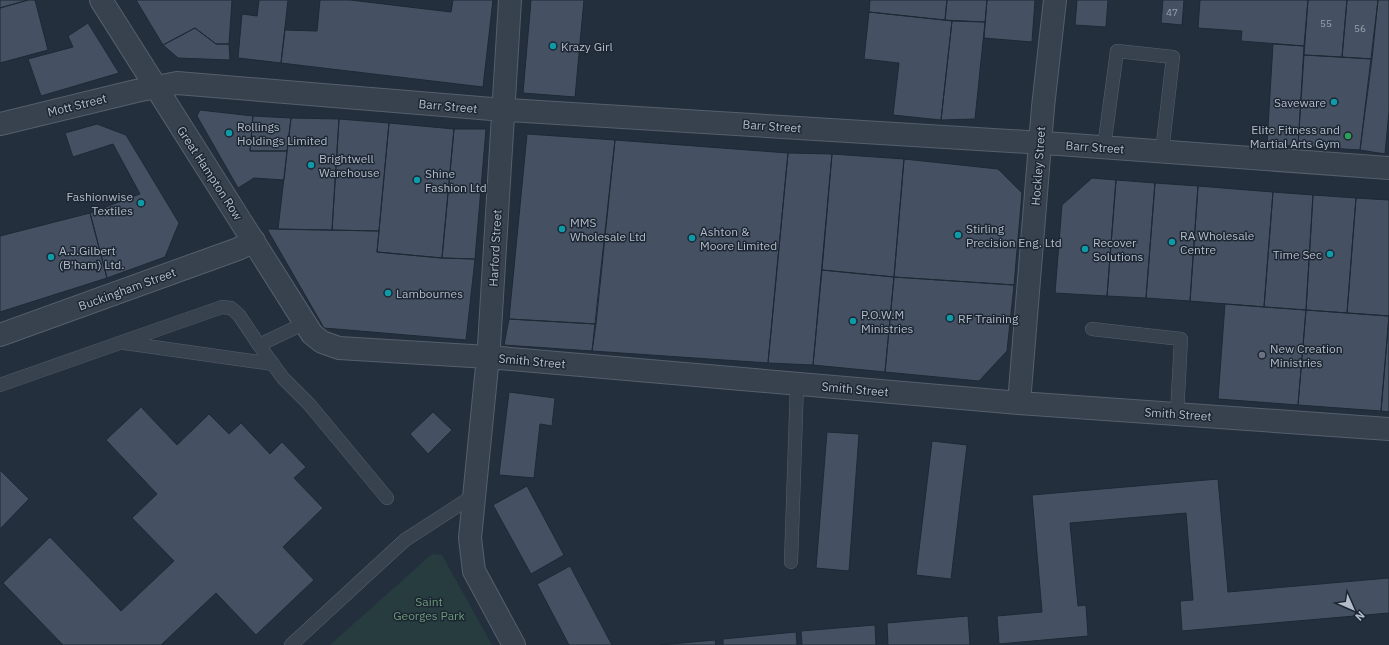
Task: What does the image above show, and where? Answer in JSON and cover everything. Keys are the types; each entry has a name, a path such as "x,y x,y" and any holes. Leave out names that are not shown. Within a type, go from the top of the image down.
{"street":[{"name":"Great Hampton Row","path":"101,0 312,334 322,342"},
{"name":"Harford Street","path":"473,496 488,357 510,0"},
{"name":"Hockley Street","path":"1019,403 1040,143 1055,0"},
{"name":"Barr Street","path":"155,87 177,83 503,110 1104,147 1389,168"},
{"name":"Mott Street","path":"0,124 155,87"},
{"name":"Buckingham Street","path":"0,335 238,249 254,241"},
{"name":"Smith Street","path":"322,342 339,348 488,357 1019,403 1389,429"},
{"path":"473,496 470,538 474,571 514,645"}],"lane":[{"path":"1104,147 1116,51 1173,57 1162,152"},
{"path":"0,385 222,307 231,308 239,315 273,364 387,498"},
{"path":"259,345 305,323"},
{"path":"1092,329 1182,339 1177,414"},
{"path":"122,343 273,364"},
{"path":"791,562 797,384"},
{"path":"291,645 405,540 473,496"}],"green space":[{"name":"Saint Georges Park","path":"432,554 442,555 492,645 330,645"}],"building":[{"path":"0,0 28,0 0,8"},
{"path":"28,0 35,0 48,50 0,63 0,8"},
{"path":"136,0 232,0 229,44 216,44 195,28 163,45"},
{"path":"259,0 288,0 281,63 238,58 242,14 257,16"},
{"path":"320,0 350,0 451,12 453,0 493,0 483,87 281,63 285,30 317,31"},
{"name":"Krazy Girl","path":"531,0 584,0 575,97 523,93"},
{"path":"870,0 947,0 945,20 869,12"},
{"path":"947,0 987,0 985,22 945,20"},
{"path":"987,0 1035,0 1032,42 984,38"},
{"path":"1077,0 1108,0 1106,27 1075,25"},
{"path":"1163,0 1184,0 1182,25 1161,23"},
{"path":"1200,0 1308,0 1304,46 1241,41 1242,31 1198,28"},
{"path":"1308,0 1347,0 1342,57 1304,55"},
{"path":"1347,0 1378,0 1372,59 1342,57"},
{"path":"1378,0 1389,0 1389,111 1385,154 1360,150"},
{"path":"869,12 952,21 941,120 893,115 899,63 864,59"},
{"path":"952,21 985,22 975,119 941,120"},
{"path":"88,23 119,73 41,96 28,59 73,47 68,36"},
{"path":"195,28 216,44 229,44 230,60 178,58 163,45"},
{"path":"1273,44 1304,46 1298,146 1267,144"},
{"name":"Saveware","path":"1304,55 1372,59 1360,150 1298,146"},
{"name":"Rollings Holdings Limited","path":"200,110 253,116 250,151 287,151 284,180 254,178 238,188 197,116"},
{"path":"253,116 291,118 287,151 250,151"},
{"name":"Brightwell Warehouse","path":"291,118 339,119 332,230 278,229"},
{"path":"339,119 389,123 379,231 332,230"},
{"name":"Shine Fashion Ltd","path":"389,123 454,129 442,258 377,252"},
{"name":"Fashionwise Textiles","path":"97,124 126,135 179,223 165,257 107,278 90,213 140,194 113,144 73,157 65,133"},
{"path":"454,129 486,129 475,259 442,258"},
{"name":"MMS Wholesale Ltd","path":"527,134 615,140 596,324 509,319"},
{"name":"Ashton & Moore Limited","path":"615,140 788,153 768,363 592,351"},
{"path":"788,153 832,154 813,365 768,363"},
{"path":"832,154 904,159 894,277 822,270"},
{"name":"Stirling Precision Eng. Ltd","path":"904,159 998,169 1022,193 1014,285 894,277"},
{"name":"Recover Solutions","path":"1092,178 1116,180 1107,296 1055,293 1062,205"},
{"path":"1116,180 1155,183 1146,298 1107,296"},
{"name":"RA Wholesale Centre","path":"1155,183 1198,186 1190,301 1146,298"},
{"path":"1198,186 1273,192 1264,307 1190,301"},
{"path":"1273,192 1313,195 1306,310 1264,307"},
{"name":"Time Sec","path":"1313,195 1356,198 1347,313 1306,310"},
{"path":"1356,198 1389,200 1389,316 1347,313"},
{"name":"A.J.Gilbert (B'ham) Ltd.","path":"90,213 107,278 0,312 0,236"},
{"name":"Lambournes","path":"267,229 379,231 377,252 442,258 475,259 466,340 324,328"},
{"name":"P.O.W.M Ministries","path":"822,270 894,277 885,372 813,365"},
{"name":"RF Training","path":"894,277 1014,285 1007,351 979,381 885,372"},
{"name":"New Creation Ministries","path":"1225,304 1306,310 1298,405 1218,399"},
{"path":"1306,310 1389,316 1381,411 1298,405"},
{"path":"1389,316 1389,412 1381,411"},
{"path":"509,319 596,324 592,351 504,345"},
{"path":"509,392 555,398 552,426 540,424 534,478 499,475"},
{"path":"141,407 177,445 209,414 229,434 241,423 270,454 282,442 306,467 294,478 323,508 283,547 314,580 256,635 216,593 161,645 63,645 3,583 50,537 121,611 174,561 132,518 157,494 106,440"},
{"path":"433,412 452,430 428,454 410,434"},
{"path":"827,432 859,434 849,571 816,568"},
{"path":"932,441 967,445 951,579 916,575"},
{"path":"0,470 29,499 0,529"},
{"path":"1218,479 1228,592 1389,578 1389,613 1182,631 1180,601 1193,600 1186,513 1070,523 1078,606 1086,605 1088,636 999,644 997,616 1042,612 1032,495"},
{"path":"527,486 564,555 531,574 493,505"},
{"path":"570,566 612,645 569,645 537,584"},
{"path":"968,616 970,645 888,645 887,623"},
{"path":"875,625 876,645 802,645 801,631"},
{"path":"796,632 797,645 723,645 723,639"},
{"path":"715,640 716,645 660,645"}],"place":[{"name":"Krazy Girl","path":"553,46"},
{"name":"Saveware","path":"1334,102"},
{"name":"Rollings Holdings Limited","path":"229,133"},
{"name":"Elite Fitness and Martial Arts Gym","path":"1348,136"},
{"name":"Brightwell Warehouse","path":"311,165"},
{"name":"Shine Fashion Ltd","path":"417,180"},
{"name":"Fashionwise Textiles","path":"141,203"},
{"name":"MMS Wholesale Ltd","path":"562,229"},
{"name":"Stirling Precision Eng. Ltd","path":"958,235"},
{"name":"Ashton & Moore Limited","path":"692,238"},
{"name":"RA Wholesale Centre","path":"1172,242"},
{"name":"Recover Solutions","path":"1085,249"},
{"name":"Time Sec","path":"1330,254"},
{"name":"A.J.Gilbert (B'ham) Ltd.","path":"51,257"},
{"name":"Lambournes","path":"388,293"},
{"name":"RF Training","path":"950,318"},
{"name":"P.O.W.M Ministries","path":"853,321"},
{"name":"New Creation Ministries","path":"1262,355"}]}
